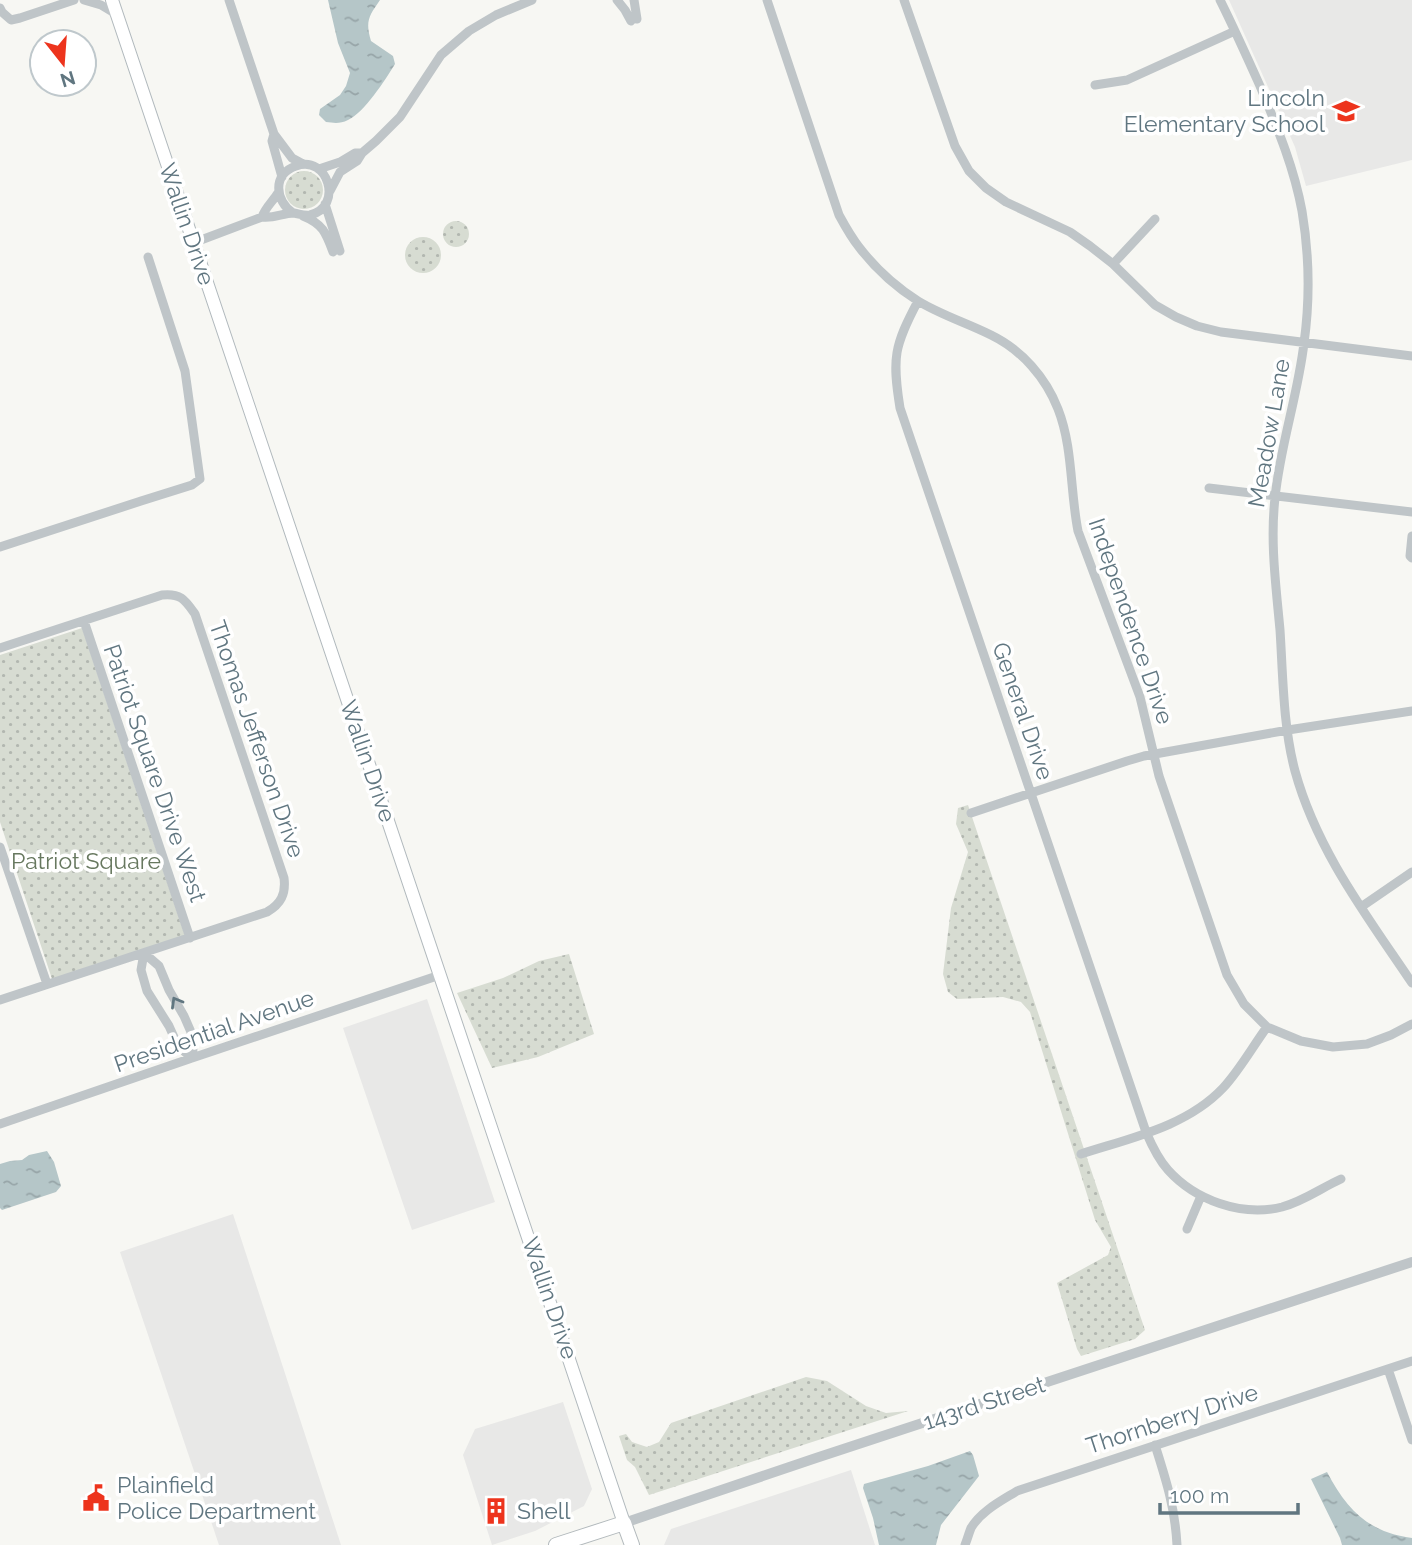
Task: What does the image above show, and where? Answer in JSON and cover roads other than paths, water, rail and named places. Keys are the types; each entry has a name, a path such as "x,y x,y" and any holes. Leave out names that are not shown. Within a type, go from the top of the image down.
{"main road":[{"name":"Wallin Drive","path":"112,0 624,1523"},
{"name":"143rd Street","path":"556,1545 624,1523"},
{"path":"624,1523 632,1545"}],"street":[{"path":"0,8 11,20 74,0"},
{"path":"84,0 101,5 116,14"},
{"path":"229,0 274,134 292,158 303,164"},
{"path":"193,243 262,217 270,219 318,212 328,199 340,172 358,161 362,153 400,117 441,55 469,31 496,15 532,0"},
{"path":"617,0 634,20 634,0"},
{"name":"Independence Drive","path":"767,0 839,215 859,247 883,274 918,301 995,336 1021,355 1044,381 1058,410 1067,444 1079,531 1140,697 1159,776 1227,975 1244,1004 1267,1027 1301,1041 1333,1047 1367,1044 1412,1024"},
{"path":"904,0 955,146 969,171 986,188 1006,202 1070,232 1112,264 1155,305 1197,326 1221,332 1412,356"},
{"name":"Meadow Lane","path":"1220,0 1284,144 1302,212 1308,294 1304,343 1275,496 1273,553 1288,730 1295,770 1323,845 1412,983"},
{"path":"1095,85 1127,80 1235,31"},
{"path":"274,134 272,141 282,177"},
{"path":"319,169 340,162 355,153 362,153"},
{"path":"262,217 278,193 282,177 295,166 312,165 319,169 329,182 330,191"},
{"path":"278,193 286,208 321,227 337,251 325,204"},
{"path":"1112,264 1155,219"},
{"path":"0,548 192,485 200,479 185,371 148,257"},
{"name":"General Drive","path":"918,301 896,350 895,376 900,408 1155,1152 1167,1169 1201,1196 1226,1206 1252,1210 1279,1208 1305,1199 1341,1179"},
{"path":"1209,488 1412,512"},
{"path":"1412,537 1412,558"},
{"name":"Thomas Jefferson Drive","path":"84,621 162,595 172,594 188,603 195,614 284,878 282,898 275,907 190,938"},
{"path":"0,648 84,621"},
{"name":"Patriot Square Drive West","path":"84,621 190,938"},
{"path":"971,813 1154,754 1412,711"},
{"path":"0,847 47,984"},
{"path":"1361,907 1412,872"},
{"path":"0,1000 190,938"},
{"path":"144,953 159,966 184,1016 194,1039 192,1058"},
{"path":"144,953 141,970 147,991 178,1046 192,1058"},
{"name":"Presidential Avenue","path":"0,1124 440,975"},
{"path":"1082,1154 1177,1121 1208,1102 1225,1086 1267,1027"},
{"path":"1186,1229 1201,1196"},
{"name":"143rd Street","path":"624,1523 1412,1262"},
{"name":"Thornberry Drive","path":"965,1545 971,1528 984,1514 1017,1491 1412,1361"},
{"path":"1388,1368 1412,1440"},
{"path":"1155,1444 1175,1518 1177,1545"}],"water":[{"path":"328,0 380,0 369,19 369,34 371,41 393,56 395,64 361,110 340,123 326,122 319,115 320,109 340,95 350,73 338,43"},
{"path":"47,1151 54,1162 61,1186 56,1192 2,1210 0,1164"},
{"path":"970,1451 979,1476 941,1525 936,1545 879,1545 864,1484"},
{"path":"1327,1472 1343,1498 1360,1517 1383,1531 1412,1538 1412,1545 1342,1545 1311,1479"}],"place":[{"name":"Lincoln Elementary School","path":"1346,111"},
{"name":"Plainfield Police Department","path":"96,1498"},
{"name":"Shell","path":"496,1511"}],"park label":[{"name":"Patriot Square","path":"86,861"}]}
